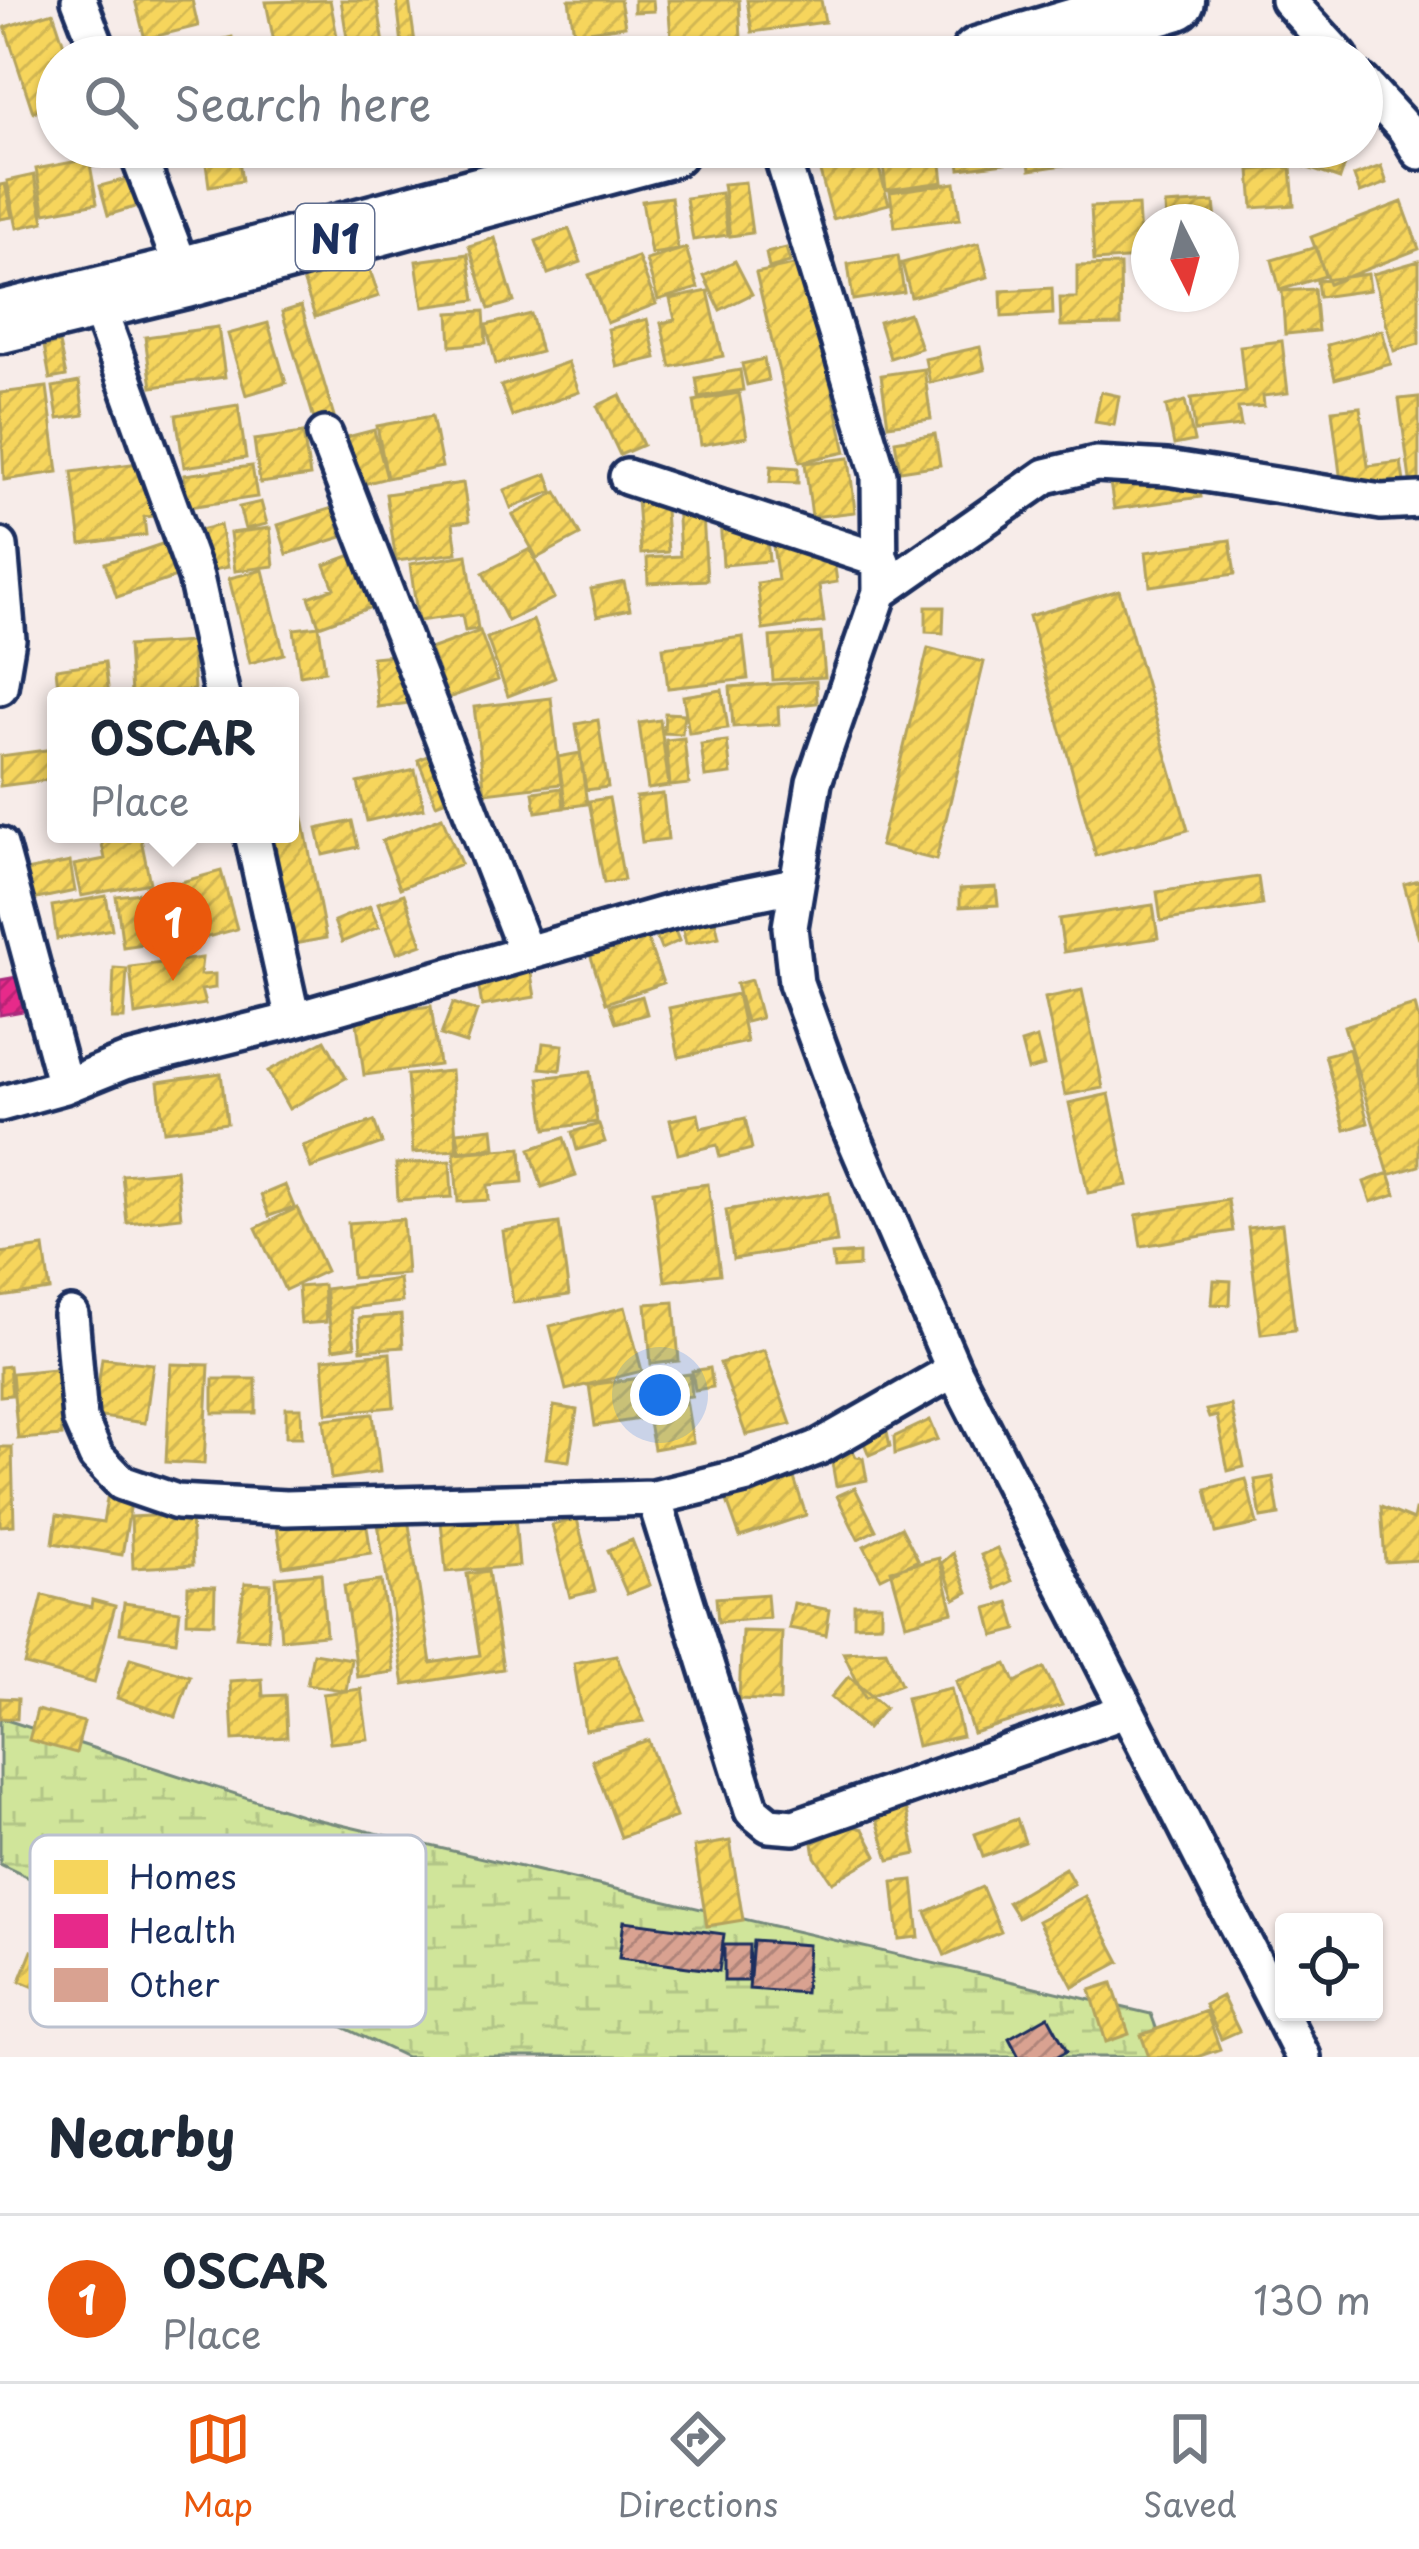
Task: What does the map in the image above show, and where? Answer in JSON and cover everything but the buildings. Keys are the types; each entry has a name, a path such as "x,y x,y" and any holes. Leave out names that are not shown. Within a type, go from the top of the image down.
{"highway":[{"path":"1052,36 1174,0"},
{"name":"N1","path":"0,322 590,168"}],"street":[{"path":"79,0 92,36"},
{"path":"1288,0 1321,36"},
{"path":"1383,105 1419,152"},
{"path":"143,168 185,277"},
{"path":"785,168 879,474 881,577 814,782 790,927 796,983 845,1117 954,1370 1303,2057"},
{"path":"96,300 196,578 220,687"},
{"path":"325,435 526,953"},
{"path":"881,577 1046,476 1096,464 1167,468 1381,502 1419,500"},
{"path":"627,477 881,577"},
{"path":"0,546 8,639 0,687"},
{"path":"254,843 293,1020"},
{"path":"0,845 65,1085"},
{"path":"0,1104 124,1062 293,1020 695,905 794,885"},
{"path":"71,1315 80,1420 96,1456 122,1483 177,1502 286,1508 654,1498 748,1475 819,1447 954,1370"},
{"path":"654,1498 752,1811 769,1825 794,1827 1126,1711"}],"green space":[{"path":"0,1718 307,1817 384,1835 30,1835 30,1878 0,1864"},
{"path":"426,1845 1151,2014 1167,2057 406,2057 343,2027 426,2027"}],"place":[{"name":"OSCAR","path":"173,981"}]}
